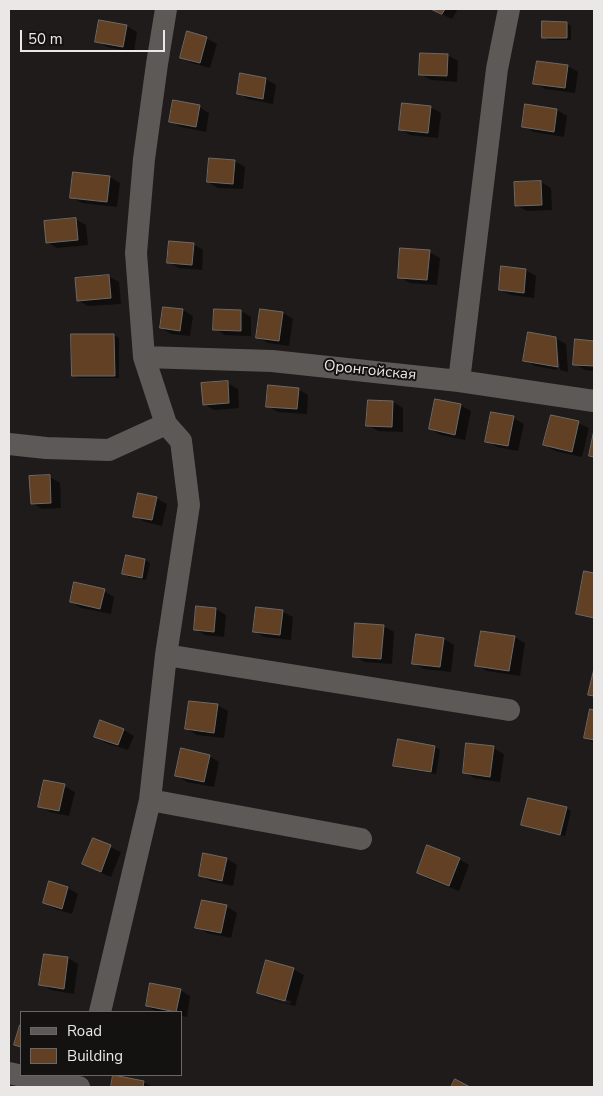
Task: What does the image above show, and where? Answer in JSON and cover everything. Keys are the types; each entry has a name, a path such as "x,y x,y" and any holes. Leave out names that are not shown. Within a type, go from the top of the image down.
{"street":[{"path":"100,1011 150,800 166,655 189,505 181,441 166,424 144,357 136,253 144,158 166,9"},
{"path":"459,381 497,69 508,9"},
{"name":"Оронгойская","path":"144,357 272,361 459,381 594,401"},
{"path":"9,444 46,448 109,450 166,424"},
{"path":"166,655 509,710"},
{"path":"150,800 361,839"},
{"path":"22,1076 79,1087"}],"building":[{"path":"431,9 445,9 442,14"},
{"path":"99,20 127,25 123,47 95,42"},
{"path":"542,21 567,22 567,38 542,38"},
{"path":"187,31 207,37 200,63 180,58"},
{"path":"420,53 448,54 447,76 419,75"},
{"path":"537,61 568,65 565,88 533,84"},
{"path":"240,73 266,78 263,99 237,94"},
{"path":"173,100 200,105 196,127 169,122"},
{"path":"402,103 431,106 428,133 399,130"},
{"path":"525,104 557,109 554,132 522,127"},
{"path":"209,158 235,160 233,184 207,182"},
{"path":"73,172 110,176 107,202 70,198"},
{"path":"541,181 542,205 515,206 514,182"},
{"path":"76,218 78,240 46,243 44,221"},
{"path":"169,241 194,243 192,265 167,263"},
{"path":"400,248 430,250 427,280 398,278"},
{"path":"501,266 526,269 524,293 499,290"},
{"path":"109,275 111,298 77,301 75,278"},
{"path":"163,307 183,309 180,331 160,328"},
{"path":"214,309 241,310 241,331 213,330"},
{"path":"260,309 283,312 279,341 256,338"},
{"path":"528,332 556,337 558,367 523,361"},
{"path":"71,334 114,334 115,376 72,376"},
{"path":"575,339 594,341 594,366 573,365"},
{"path":"228,381 229,403 203,405 201,383"},
{"path":"268,385 299,388 297,409 266,407"},
{"path":"435,399 461,404 455,435 429,429"},
{"path":"368,400 393,401 392,427 366,426"},
{"path":"491,412 514,416 508,446 485,442"},
{"path":"551,415 579,421 572,452 543,445"},
{"path":"594,430 594,457 589,456"},
{"path":"50,475 51,503 31,504 29,476"},
{"path":"138,493 157,497 152,520 133,517"},
{"path":"126,555 145,559 142,578 122,574"},
{"path":"584,571 594,573 594,618 576,614"},
{"path":"74,582 105,589 100,609 70,602"},
{"path":"196,606 216,608 214,632 194,630"},
{"path":"256,607 283,610 280,635 253,632"},
{"path":"355,623 384,625 381,659 353,657"},
{"path":"481,631 515,636 509,671 475,666"},
{"path":"416,634 444,638 440,667 412,664"},
{"path":"594,669 594,696 588,695"},
{"path":"189,701 218,704 214,733 185,729"},
{"path":"590,709 594,710 594,740 584,738"},
{"path":"100,720 124,729 118,745 94,737"},
{"path":"398,739 435,746 431,772 393,766"},
{"path":"466,743 494,746 490,777 463,773"},
{"path":"181,748 210,755 204,782 175,776"},
{"path":"44,780 65,784 59,811 38,807"},
{"path":"528,798 567,807 560,835 521,825"},
{"path":"93,838 111,845 101,872 82,864"},
{"path":"427,845 460,858 449,886 417,873"},
{"path":"203,853 227,858 222,881 199,876"},
{"path":"49,881 68,887 62,909 43,903"},
{"path":"202,900 227,905 221,933 195,928"},
{"path":"44,954 68,957 64,989 39,985"},
{"path":"266,960 294,968 285,1001 257,993"},
{"path":"150,983 181,989 176,1011 146,1006"},
{"path":"20,1025 20,1047 14,1045"},
{"path":"113,1076 144,1081 143,1087 111,1087"},
{"path":"455,1079 470,1087 451,1087"}]}
